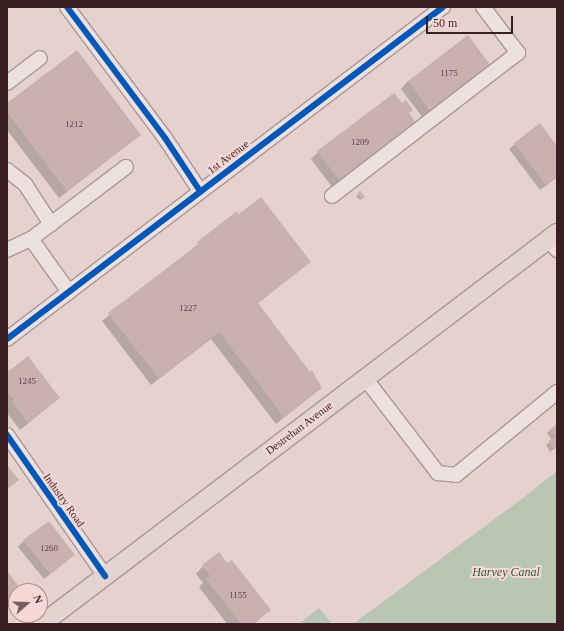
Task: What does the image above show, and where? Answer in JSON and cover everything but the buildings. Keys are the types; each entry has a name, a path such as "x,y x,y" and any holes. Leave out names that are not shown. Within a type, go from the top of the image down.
{"main road":[{"name":"Destrehan Avenue","path":"42,624 365,378 554,241"}],"street":[{"path":"66,7 165,138 200,191"},
{"name":"1st Avenue","path":"7,339 443,7"},
{"path":"332,196 518,53 483,7"},
{"path":"7,83 40,58"},
{"path":"7,250 31,239 126,167"},
{"path":"7,170 25,184 51,224"},
{"path":"31,239 69,292"},
{"path":"365,378 438,473 456,475 557,392"},
{"name":"Industry Road","path":"7,435 105,576"}],"water":[{"name":"Harvey Canal","path":"557,471 557,624 353,624 523,498"},
{"path":"319,608 332,624 299,624"}],"cycle path":[{"path":"67,7 165,138 200,191"},
{"path":"7,339 443,7"},
{"path":"7,435 105,576"}]}
